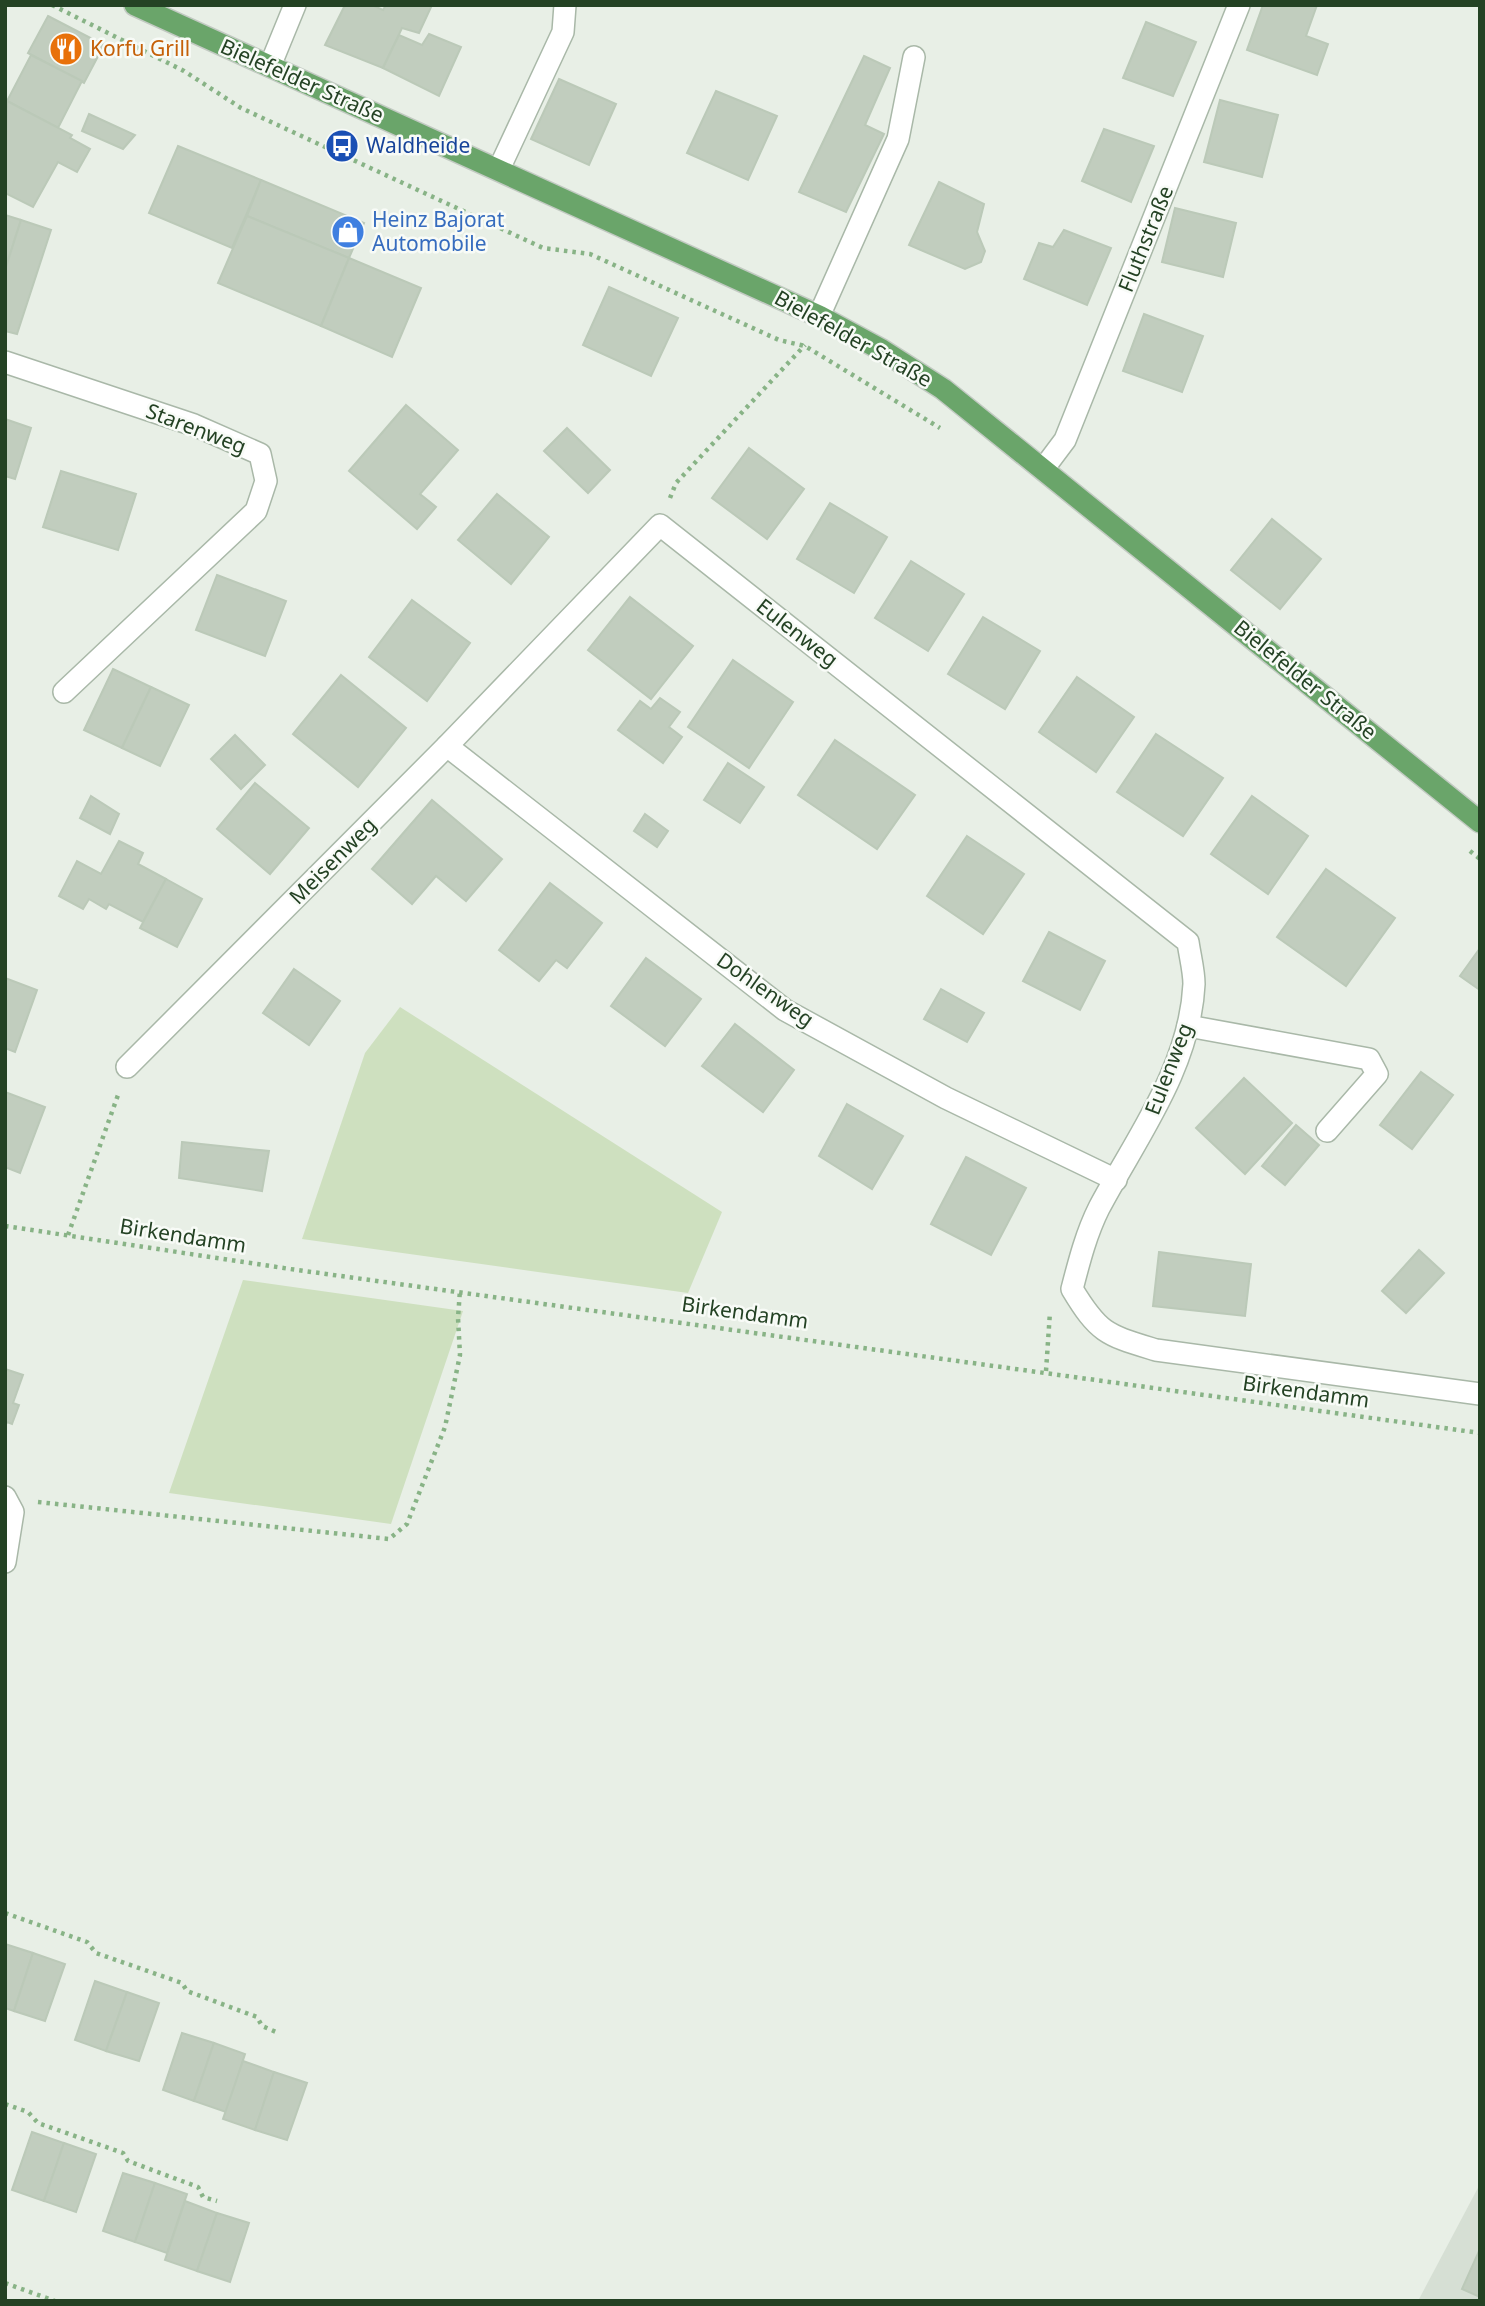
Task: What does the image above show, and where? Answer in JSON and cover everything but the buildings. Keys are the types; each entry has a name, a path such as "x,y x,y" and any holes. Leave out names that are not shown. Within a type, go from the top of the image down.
{"main road":[{"name":"Bielefelder Straße","path":"135,5 818,316 943,389 1480,822"}],"street":[{"path":"270,66 295,5"},
{"path":"499,169 563,32 565,5"},
{"name":"Fluthstraße","path":"1044,468 1065,440 1239,5"},
{"path":"818,316 898,139 914,57"},
{"name":"Starenweg","path":"5,362 194,425 260,454 266,481 256,510 64,692"},
{"name":"Meisenweg","path":"127,1067 447,746 660,526"},
{"name":"Eulenweg","path":"660,526 1188,942 1194,983 1188,1026 1154,1115 1099,1209 1083,1246 1072,1289"},
{"name":"Dohlenweg","path":"447,746 785,1010 946,1098 1116,1180"},
{"path":"1188,1026 1368,1059 1377,1074 1326,1131"},
{"path":"1072,1289 1090,1319 1108,1335 1156,1350 1480,1394"},
{"path":"5,1562 13,1512 6,1498"}],"path":[{"path":"52,5 184,71 241,108 543,248 590,254 779,340 805,345 941,429"},
{"path":"660,526 676,483 805,345 818,316"},
{"path":"1469,850 1480,859"},
{"path":"68,1235 127,1067"},
{"name":"Birkendamm","path":"5,1226 1480,1433"},
{"path":"1046,1371 1051,1294 1072,1289"},
{"path":"6,1498 389,1539 407,1524 445,1427 460,1355 457,1318 460,1290"},
{"path":"5,1913 87,1942 96,1953 182,1983 187,1991 257,2017 262,2026 276,2032"},
{"path":"5,2104 28,2112 38,2123 123,2153 128,2161 198,2187 203,2196 217,2202"},
{"path":"5,2283 55,2301"}],"shaded area":[{"path":"1480,2184 1480,2301 1418,2301"}],"green space":[{"path":"400,1007 722,1212 688,1293 302,1239 365,1053"},
{"path":"243,1280 463,1311 391,1524 169,1493"}],"place":[{"name":"Korfu Grill","path":"66,49"},
{"name":"Waldheide","path":"342,146"},
{"name":"Heinz Bajorat Automobile","path":"348,232"}]}
